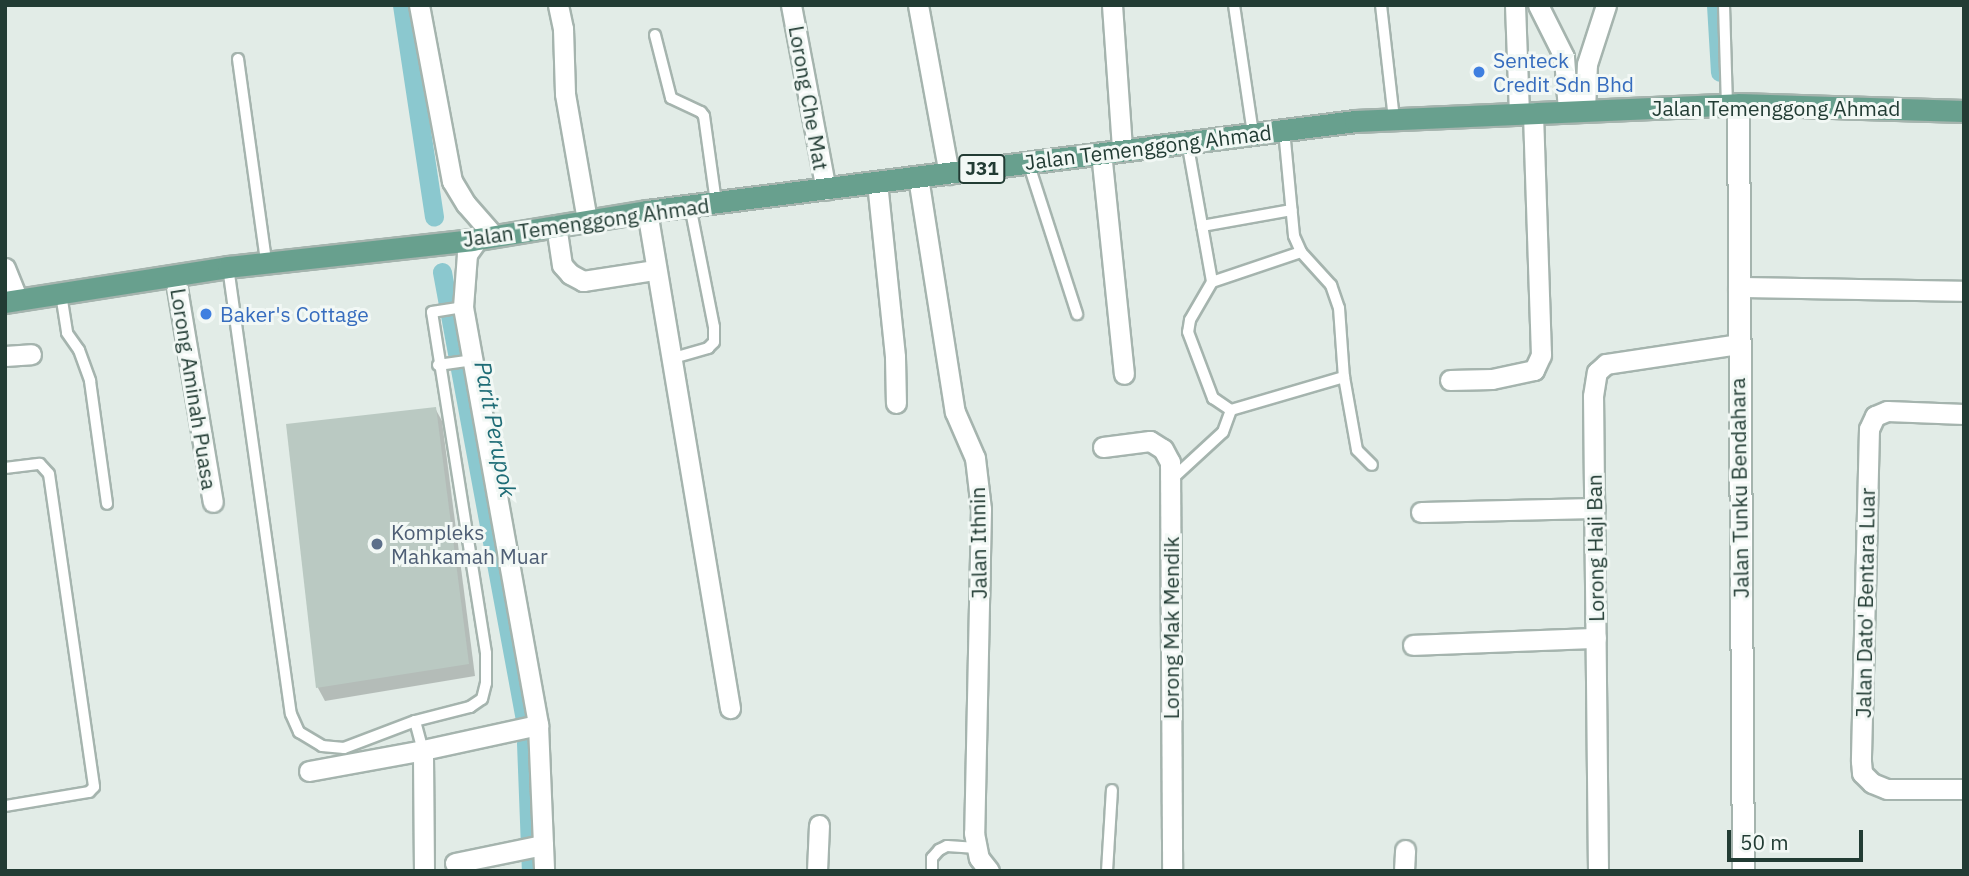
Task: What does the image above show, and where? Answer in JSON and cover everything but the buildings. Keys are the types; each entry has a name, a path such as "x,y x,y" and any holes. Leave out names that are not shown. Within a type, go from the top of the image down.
{"main road":[{"name":"Jalan Temenggong Ahmad","path":"12,301 228,267 486,237 647,211 826,190 1111,151 1395,119 1732,105 1964,111"}],"street":[{"path":"419,5 452,181 486,237 467,254 463,307 538,725 544,871"},
{"path":"558,5 563,29 565,94 587,220"},
{"name":"Lorong Che Mat","path":"791,5 826,190"},
{"path":"918,5 949,174"},
{"path":"1112,5 1111,151 1124,374"},
{"path":"1450,380 1492,379 1534,370 1541,355 1526,112 1515,5"},
{"path":"1538,5 1564,57 1577,110"},
{"path":"1577,110 1587,64 1606,5"},
{"name":"Jalan Tunku Bendahara","path":"1732,105 1738,287 1743,871"},
{"name":"Jalan Ithnin","path":"918,177 955,412 975,458 981,509 974,833 979,858 989,871"},
{"path":"877,183 895,357 897,403"},
{"path":"647,211 654,270 730,708"},
{"path":"556,225 562,265 570,274 583,281 654,270"},
{"path":"6,269 12,301"},
{"name":"Lorong Aminah Puasa","path":"175,276 212,502"},
{"path":"1738,287 1964,290"},
{"name":"Lorong Haji Ban","path":"1598,871 1593,396 1597,372 1606,364 1738,344"},
{"path":"5,356 31,354"},
{"name":"Jalan Dato' Bentara Luar","path":"1964,414 1887,411 1875,416 1869,429 1861,761 1862,773 1872,783 1887,789 1964,789"},
{"name":"Lorong Mak Mendik","path":"1103,447 1150,441 1163,449 1170,463 1172,871"},
{"path":"1421,512 1595,508"},
{"path":"1412,645 1596,638"},
{"path":"309,771 538,725"},
{"path":"423,750 424,871"},
{"path":"817,871 818,825"},
{"path":"456,863 543,845"},
{"path":"1404,871 1405,850"}],"lane":[{"path":"1234,5 1252,134"},
{"path":"1381,5 1395,119"},
{"path":"1724,5 1732,105"},
{"path":"655,34 671,98 701,112 704,117 716,203"},
{"path":"238,59 266,262"},
{"path":"1284,130 1294,236 1301,252 1331,285 1339,308 1344,377 1357,450 1372,465"},
{"path":"1187,142 1212,282 1190,320 1188,332 1213,398 1221,406 1231,410 1344,377"},
{"path":"1028,162 1077,314"},
{"path":"670,359 708,348 714,342 715,327 690,206"},
{"path":"1202,226 1292,210"},
{"path":"1212,282 1301,252"},
{"path":"228,267 291,714 299,732 322,746 344,748 415,721 470,707 482,698 486,682 486,653 438,365 432,312 463,307"},
{"path":"61,294 67,333 79,350 90,381 107,504"},
{"path":"438,365 472,360"},
{"path":"1170,481 1223,432 1231,410"},
{"path":"5,468 40,464 49,474 94,787 89,792 5,806"},
{"path":"415,721 423,750"},
{"path":"1107,871 1112,790"},
{"path":"932,871 932,859 939,850 947,846 977,848"}],"waterway":[{"name":"Parit Perupok","path":"402,5 434,217"},
{"path":"1716,5 1720,72"},
{"name":"Parit Perupok","path":"442,272 525,718"},
{"name":"Parit Perupok","path":"526,743 531,871"}],"place":[{"name":"Senteck Credit Sdn Bhd","path":"1479,72"},
{"name":"Baker's Cottage","path":"206,314"},
{"name":"Kompleks Mahkamah Muar","path":"377,544"}]}
